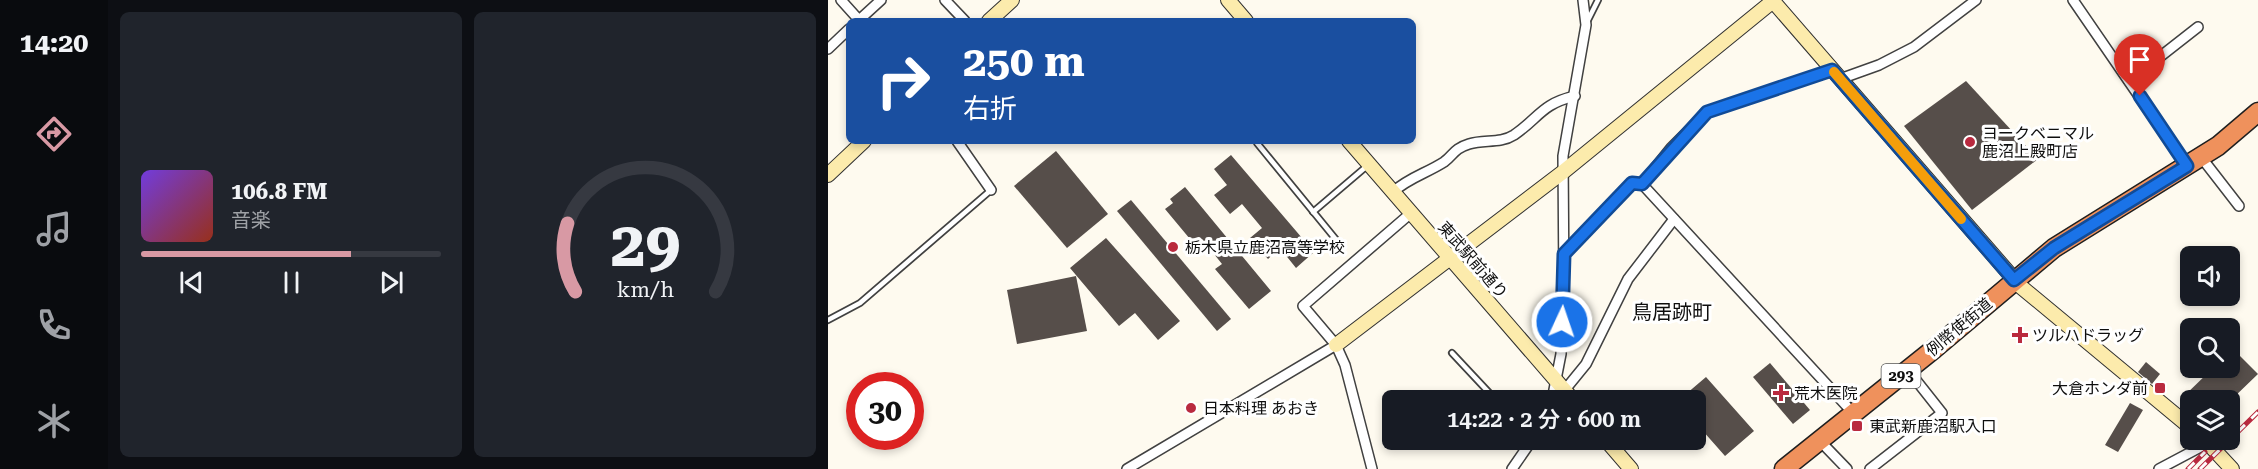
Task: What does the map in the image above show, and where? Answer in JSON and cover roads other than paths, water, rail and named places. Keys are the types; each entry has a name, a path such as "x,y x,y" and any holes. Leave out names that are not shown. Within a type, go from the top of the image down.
{"highway":[{"name":"例幣使街道","path":"1784,469 1908,370 2054,248 2194,161 2231,136 2258,112"}],"street":[{"path":"841,0 857,18"},
{"path":"861,18 880,0"},
{"path":"945,0 961,18"},
{"path":"997,18 1012,0"},
{"path":"1228,0 1243,18"},
{"path":"1564,390 1561,354 1564,254 1563,156 1586,25 1583,0"},
{"path":"1127,469 1144,465 1336,345 1451,260 1563,172 1773,0 2014,280 2032,298 2180,419"},
{"path":"1836,74 1879,65 1914,47 1976,0"},
{"path":"2077,2 2129,81 2194,161 2239,206"},
{"path":"2129,81 2198,27"},
{"path":"828,49 846,33"},
{"path":"1393,192 1402,183 1447,160 1452,152 1470,143 1499,140 1512,136 1553,101 1575,96"},
{"path":"1642,184 1707,112"},
{"path":"828,175 861,144"},
{"path":"959,144 990,190"},
{"name":"東武駅前通り","path":"1352,144 1563,390"},
{"path":"1564,254 1632,183 1642,184 1854,414"},
{"path":"1372,469 1346,365 1336,345 1303,306 1411,213"},
{"path":"1565,390 1586,364 1628,279 1674,219"},
{"path":"1870,469 1942,413 1908,370"},
{"path":"1820,441 1847,469"},
{"path":"1512,469 1525,450"},
{"path":"1615,450 1631,469"},
{"path":"2159,469 2191,450"},
{"path":"2214,450 2232,469"}],"lane":[{"path":"1586,25 1598,0"},
{"path":"1707,112 1836,74"},
{"path":"1258,144 1338,242"},
{"path":"1313,212 1370,165"},
{"path":"828,320 860,303 990,190"},
{"path":"1452,352 1487,390"}],"railway":[{"path":"2200,469 2258,412"},
{"path":"2188,469 2205,452"}],"place":[{"name":"ヨークベニマル 鹿沼上殿町店","path":"1970,142"},
{"name":"栃木県立鹿沼高等学校","path":"1173,247"},
{"name":"ツルハドラッグ","path":"2020,335"},
{"name":"大倉ホンダ前","path":"2160,388"},
{"name":"荒木医院","path":"1781,393"},
{"name":"日本料理 あおき","path":"1191,408"},
{"name":"東武新鹿沼駅入口","path":"1857,426"}],"district":[{"name":"鳥居跡町","path":"1672,312"}]}
